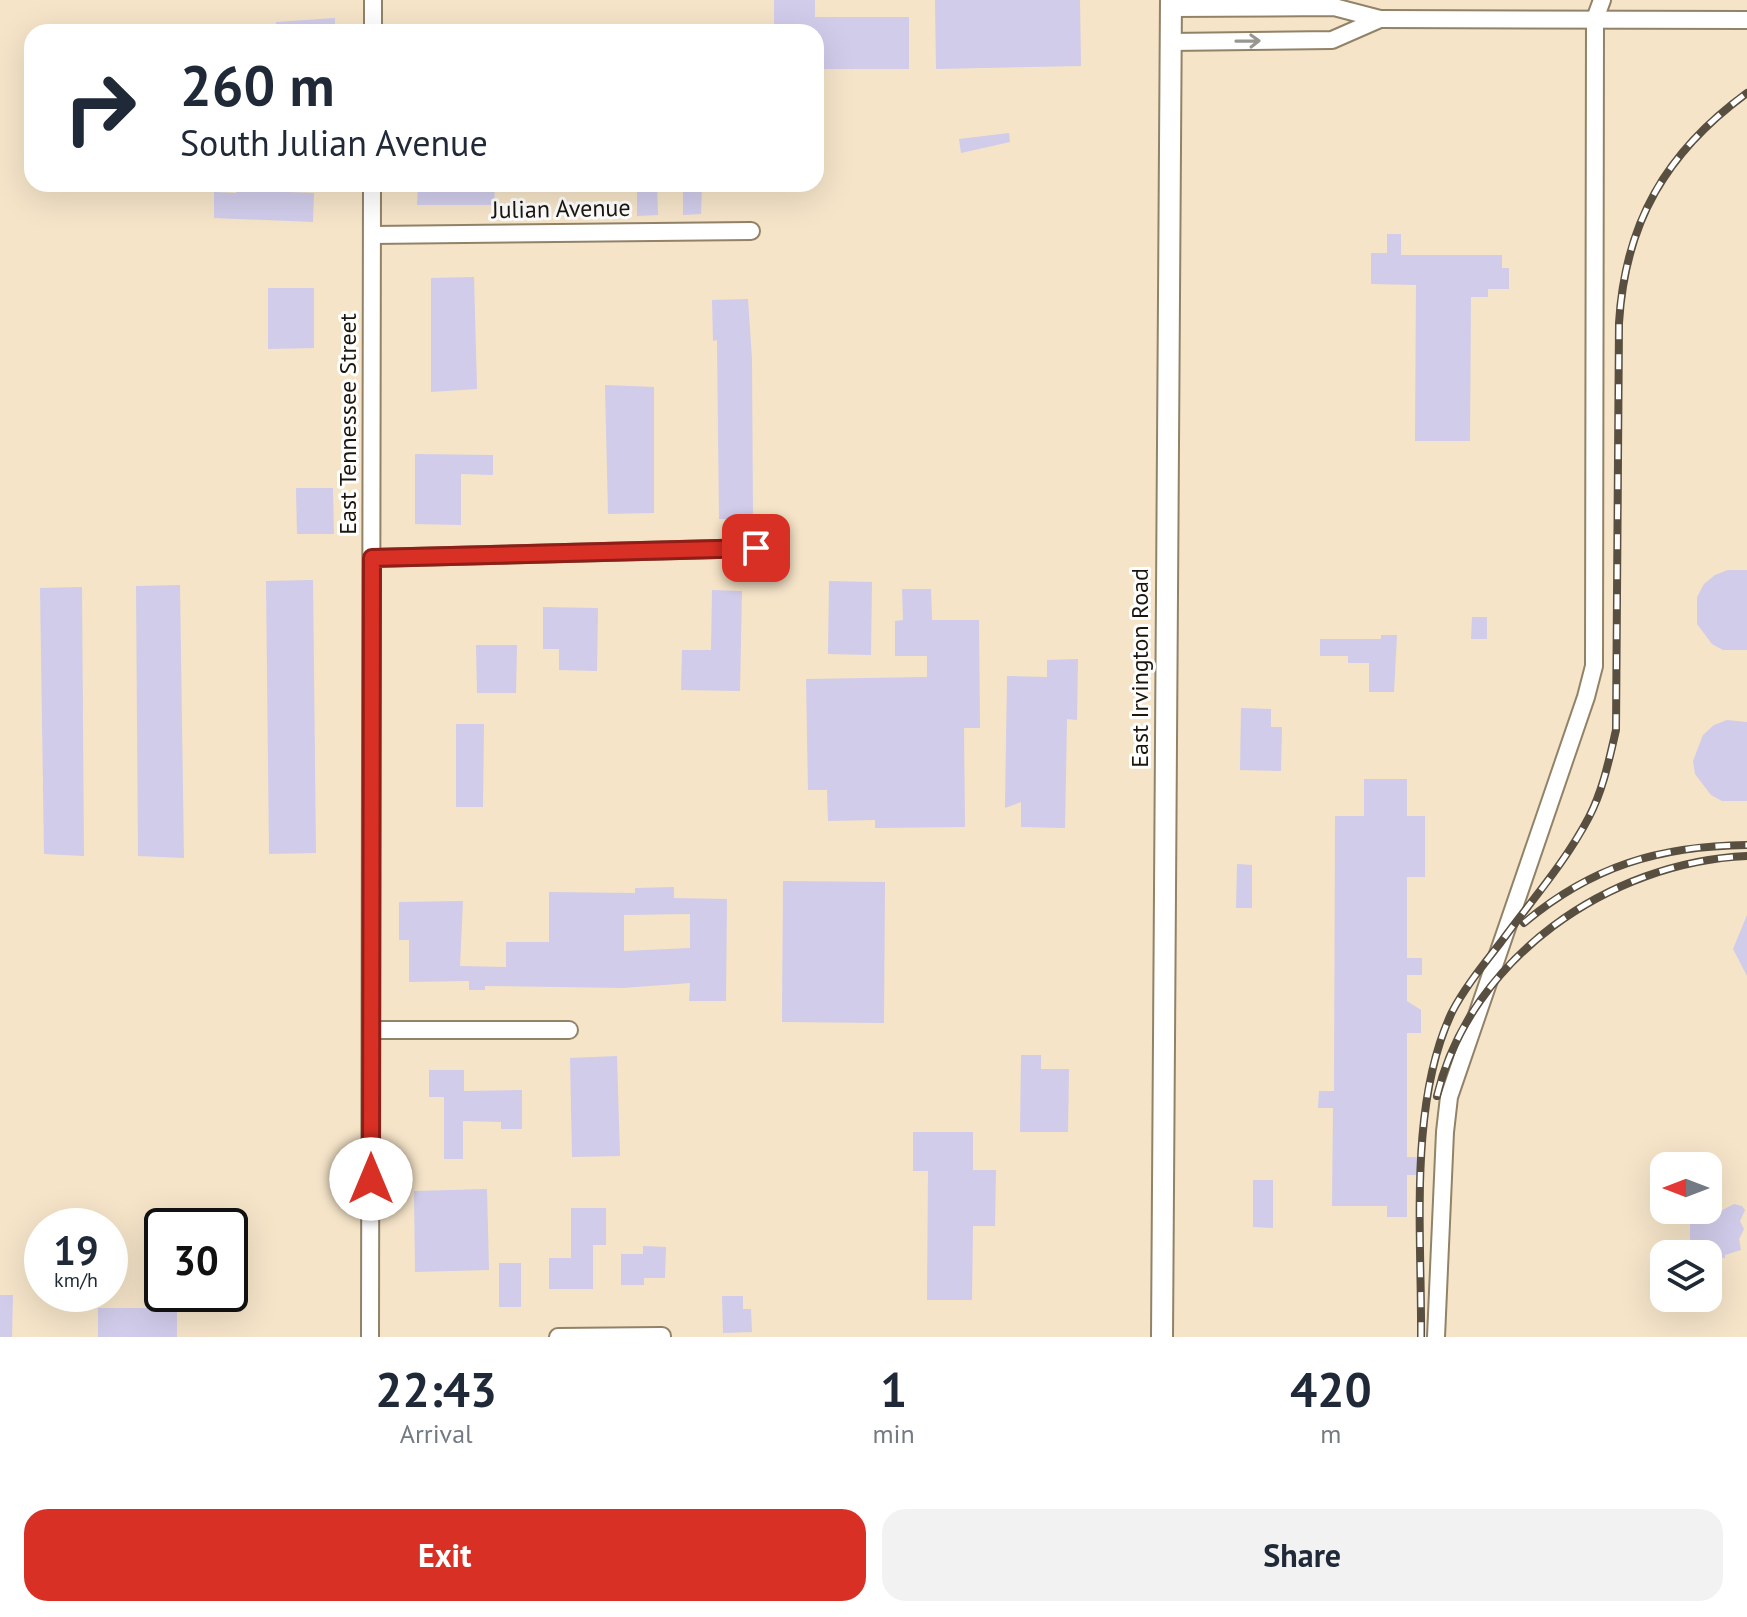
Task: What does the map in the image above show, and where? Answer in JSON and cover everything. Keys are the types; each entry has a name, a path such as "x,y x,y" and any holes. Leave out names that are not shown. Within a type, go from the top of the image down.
{"street":[{"path":"373,0 373,24"},
{"path":"1436,1337 1449,1097 1594,666 1595,19 1602,0"},
{"path":"1171,4 1334,7 1380,19 1747,20"},
{"name":"East Irvington Road","path":"1162,1337 1171,4"},
{"path":"1170,42 1332,40 1380,19"},
{"name":"East Tennessee Street","path":"370,1337 372,192"},
{"name":"Julian Avenue","path":"372,235 751,231"},
{"path":"372,558 756,548"},
{"path":"371,1030 569,1030"},
{"path":"558,1337 662,1336"}],"building":[{"path":"774,0 815,0 815,17 909,17 909,69 824,69 824,24 774,24"},
{"path":"935,0 1080,0 1081,66 936,69"},
{"path":"335,18 335,24 276,22"},
{"path":"1009,133 1010,142 961,153 959,139"},
{"path":"214,192 314,193 313,222 214,218"},
{"path":"418,192 495,192 494,205 417,205"},
{"path":"637,192 657,192 658,215 637,216"},
{"path":"683,192 702,192 701,214 683,215"},
{"path":"1387,234 1401,234 1401,255 1502,255 1502,268 1509,268 1509,289 1488,289 1488,297 1471,297 1470,441 1415,441 1416,285 1371,284 1371,253 1387,253"},
{"path":"474,277 477,389 431,392 431,278"},
{"path":"268,288 314,288 314,348 268,349"},
{"path":"748,299 752,359 753,519 719,519 717,340 713,341 712,300"},
{"path":"605,385 654,387 654,513 608,514"},
{"path":"415,454 493,455 493,475 461,474 461,525 415,524"},
{"path":"296,488 333,488 334,534 297,534"},
{"path":"1728,570 1747,570 1747,650 1723,650 1712,644 1697,624 1697,597 1704,584"},
{"path":"313,580 316,853 269,854 266,581"},
{"path":"829,581 872,582 871,655 828,654"},
{"path":"180,585 184,858 138,856 136,586"},
{"path":"82,587 84,856 44,854 40,588"},
{"path":"902,589 931,589 932,620 979,620 980,728 964,728 965,827 875,828 875,820 828,821 827,790 808,790 806,679 927,677 927,656 895,656 895,621 903,620"},
{"path":"712,590 742,591 740,691 681,690 682,650 711,650"},
{"path":"543,607 598,608 597,671 559,670 559,649 543,649"},
{"path":"1472,617 1487,617 1487,639 1471,639"},
{"path":"1381,635 1397,635 1394,692 1369,692 1369,663 1348,663 1348,656 1320,656 1320,639 1381,639"},
{"path":"476,645 517,645 516,693 477,693"},
{"path":"1078,659 1077,720 1067,719 1065,828 1021,827 1021,802 1005,808 1007,676 1047,677 1047,660"},
{"path":"1241,708 1271,709 1271,727 1282,727 1281,771 1240,770"},
{"path":"1727,720 1747,722 1747,801 1722,801 1711,795 1695,774 1693,761 1703,735 1714,725"},
{"path":"456,724 484,724 483,807 456,807"},
{"path":"1364,779 1407,779 1407,816 1425,816 1425,877 1407,877 1407,958 1422,958 1422,975 1407,975 1407,1001 1421,1010 1421,1033 1407,1033 1407,1157 1417,1157 1417,1175 1407,1175 1407,1217 1387,1217 1387,1206 1332,1206 1333,1108 1318,1108 1319,1091 1334,1091 1335,816 1364,816"},
{"path":"1237,864 1252,865 1252,908 1236,908"},
{"path":"783,881 885,882 884,1023 782,1022"},
{"path":"674,887 674,898 727,899 726,1001 689,1001 690,983 623,988 485,986 485,990 469,990 469,981 409,982 409,940 399,940 399,902 463,901 460,966 506,967 506,942 549,942 549,892 635,893 635,888","holes":["690,914 690,948 624,951 624,915"]},
{"path":"1747,915 1747,976 1733,949"},
{"path":"1021,1055 1041,1055 1041,1069 1069,1069 1068,1132 1020,1132"},
{"path":"617,1056 620,1156 572,1157 570,1058"},
{"path":"429,1070 464,1070 464,1091 522,1090 522,1129 501,1129 501,1122 463,1121 463,1159 444,1159 444,1097 429,1097"},
{"path":"913,1132 973,1132 973,1170 996,1170 995,1226 973,1226 972,1300 927,1300 928,1171 913,1171"},
{"path":"1253,1180 1273,1180 1273,1228 1253,1227"},
{"path":"487,1189 489,1270 415,1272 414,1191"},
{"path":"1734,1204 1745,1210 1740,1221 1744,1229 1739,1239 1741,1250 1725,1255 1725,1258 1722,1258 1722,1240 1690,1240 1690,1224 1722,1224 1722,1210"},
{"path":"571,1208 606,1208 606,1245 593,1245 593,1289 549,1289 549,1258 571,1258"},
{"path":"643,1246 666,1247 665,1278 644,1278 644,1285 621,1285 621,1254 643,1254"},
{"path":"499,1263 521,1263 521,1307 499,1307"},
{"path":"0,1295 13,1295 12,1337 0,1337"},
{"path":"722,1296 743,1296 743,1309 751,1309 752,1332 723,1333"},
{"path":"128,1308 144,1308 144,1312 177,1312 177,1337 98,1337 98,1312 128,1312"}],"railway":[{"path":"1421,1337 1420,1171 1423,1129 1438,1048 1452,1012 1463,994 1580,834 1602,786 1616,730 1619,323 1630,253 1641,222 1672,165 1718,116 1747,93"},
{"path":"1524,923 1575,887 1628,863 1685,850 1747,845"},
{"path":"1437,1096 1454,1046 1480,1001 1513,961 1553,926 1597,898 1645,877 1695,862 1747,856"}],"route":[{"path":"371,1179 372,558 756,548"}]}
